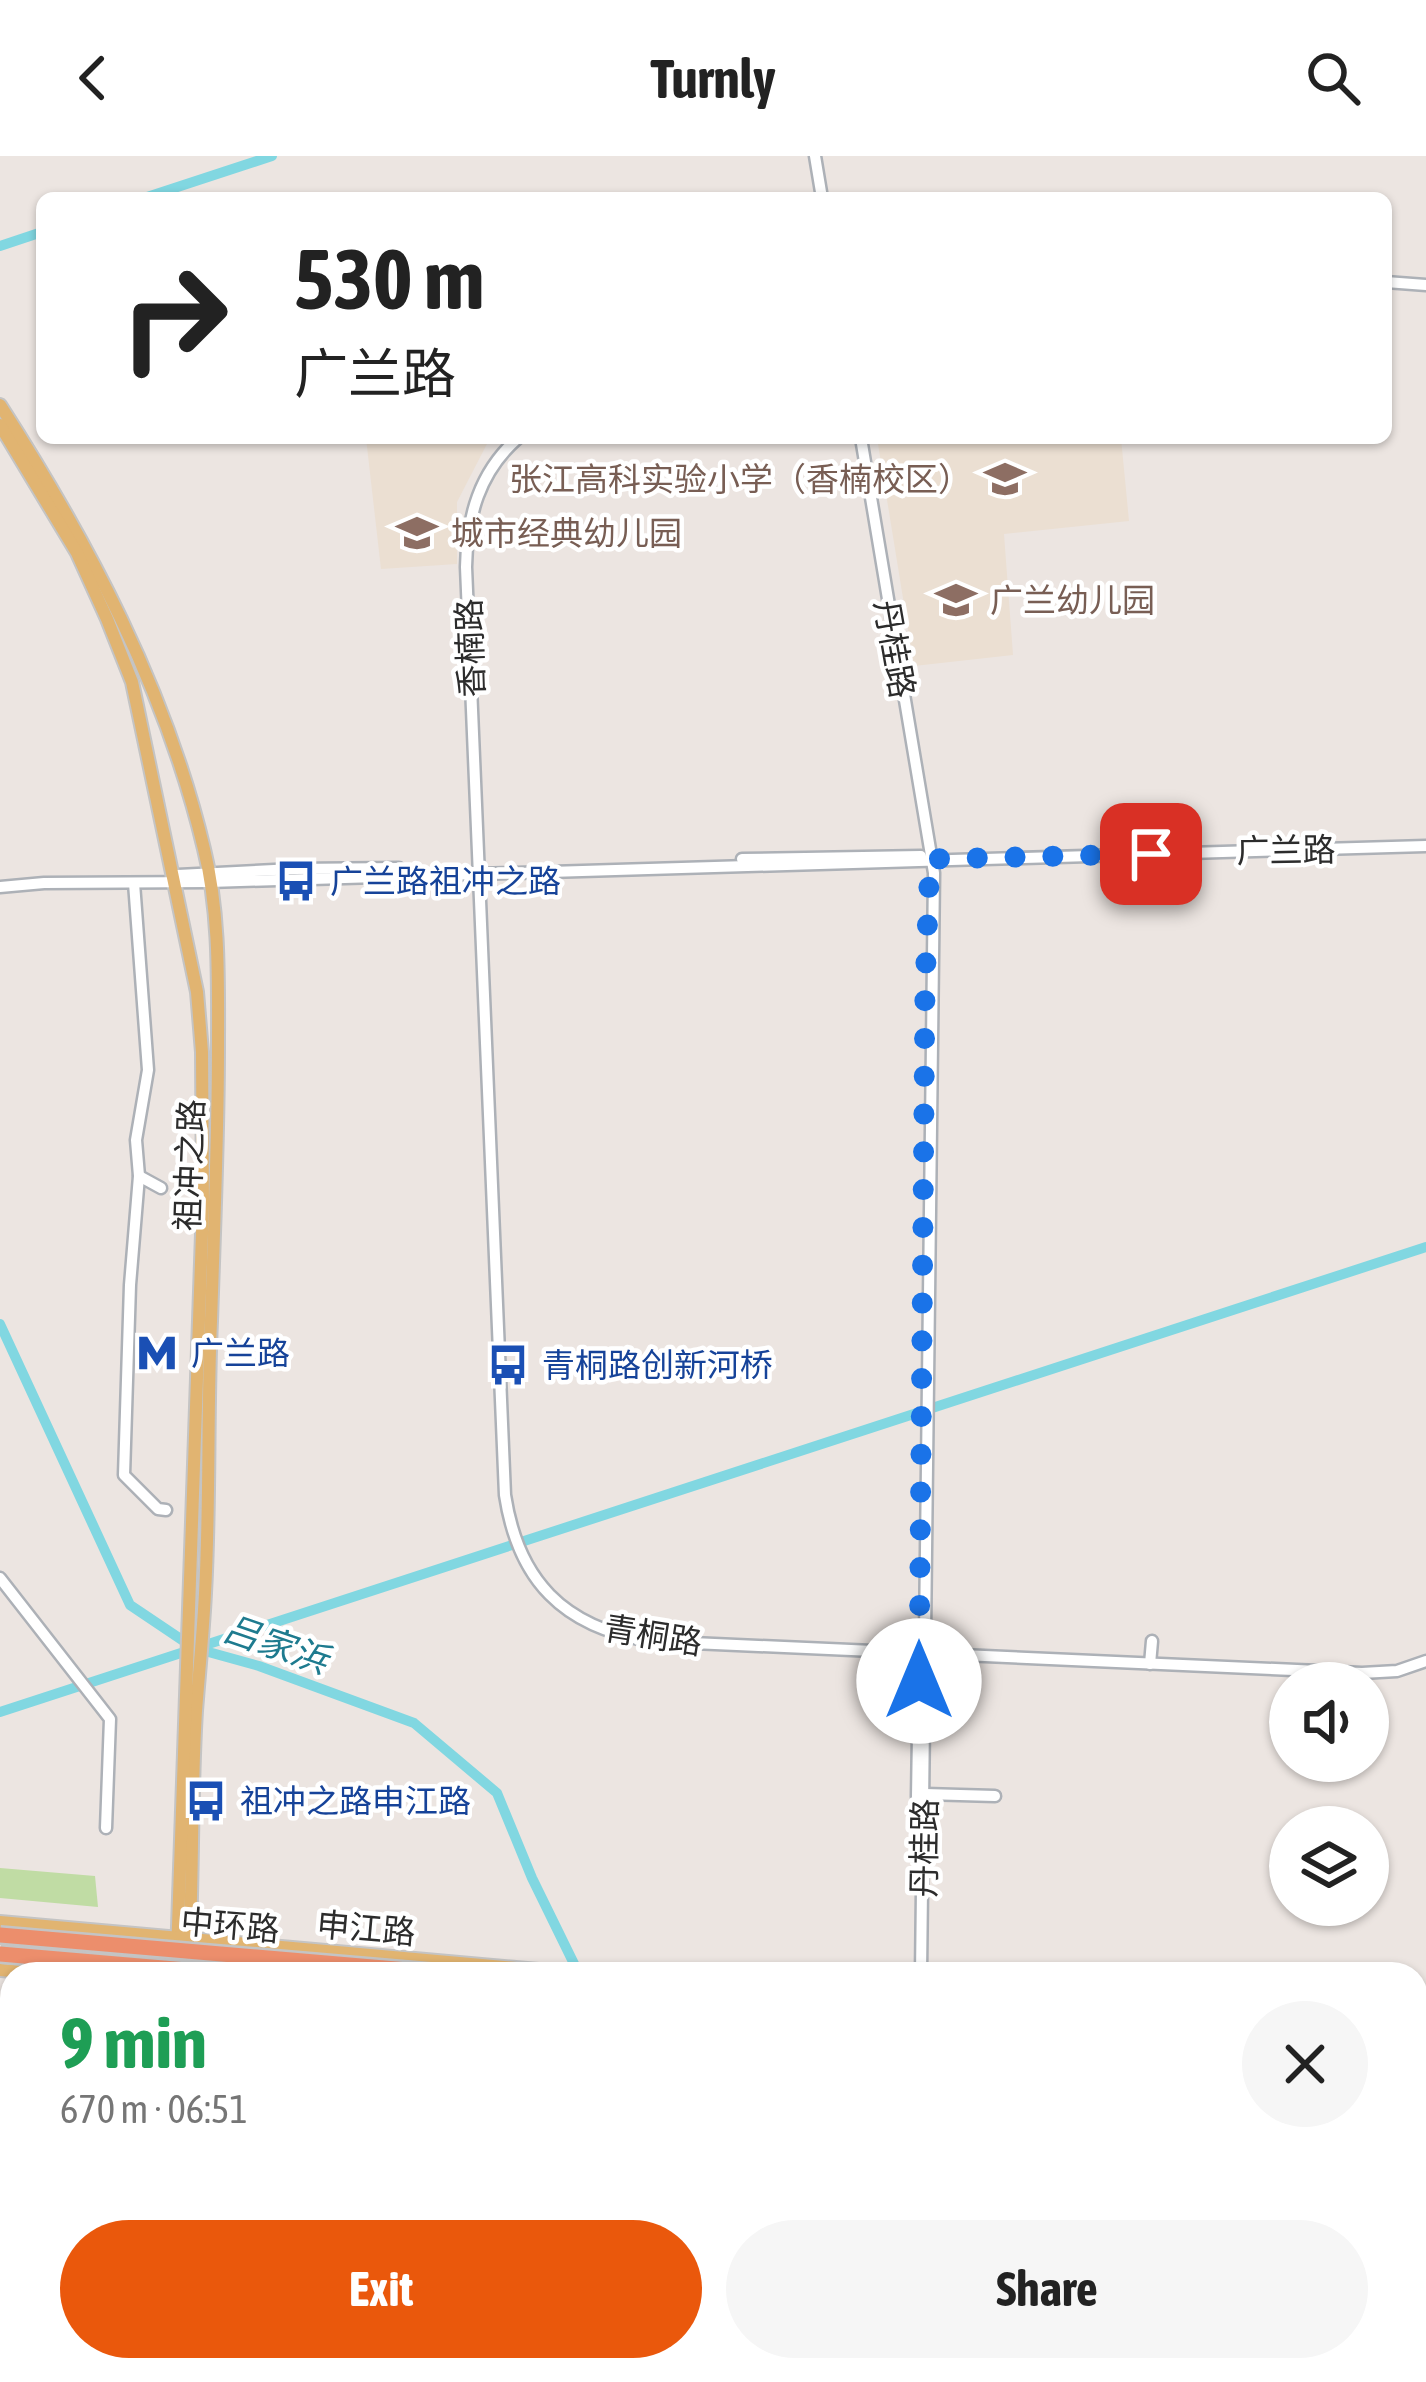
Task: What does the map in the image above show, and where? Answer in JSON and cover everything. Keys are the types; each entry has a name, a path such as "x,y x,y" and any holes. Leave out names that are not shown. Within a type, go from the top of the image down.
{"highway":[{"name":"中环路","path":"0,1935 314,1962"},
{"name":"中环路","path":"0,1954 93,1962"}],"main road":[{"name":"祖冲之路","path":"0,405 86,548 147,675 174,746 214,906 218,1126 206,1591 191,1712"},
{"name":"祖冲之路","path":"0,425 77,553 132,682 197,992 202,1204 190,1587 187,1962"},
{"name":"申江路","path":"0,1922 450,1962"},
{"name":"祖冲之路","path":"179,1962 184,1938"}],"street":[{"path":"815,156 821,192"},
{"path":"1392,282 1426,285"},
{"name":"香楠路","path":"479,870 466,544 475,499 496,461 512,444"},
{"name":"丹桂路","path":"861,444 934,873 918,1962"},
{"name":"广兰路","path":"0,884 882,855 930,859 1426,846"},
{"name":"青桐路","path":"479,870 505,1495 509,1523 524,1560 566,1610 627,1637 699,1645 1362,1673 1397,1671 1426,1661"},
{"name":"广兰路","path":"0,884 134,883 173,878"},
{"path":"134,883 148,1070 136,1140 139,1176 124,1475 158,1509 166,1510"},
{"path":"139,1176 161,1188"},
{"path":"0,1579 110,1719 106,1828"},
{"path":"1150,1664 1152,1641"},
{"name":"丹桂路","path":"918,1962 925,1794 922,1653"},
{"path":"925,1794 995,1796"}],"shaded area":[{"name":"城市经典幼儿园","path":"367,444 487,444 457,502 457,564 381,569"},
{"name":"张江高科实验小学（香楠校区）","path":"878,444 1122,444 1129,521 1004,534 1013,655 914,666"}],"green space":[{"path":"0,1868 95,1876 98,1907 0,1898"}],"waterway":[{"path":"162,192 272,156"},
{"path":"0,246 36,234"},
{"path":"0,1712 1426,1247"},
{"name":"吕家浜","path":"0,1324 130,1605 194,1648 259,1666 414,1723 497,1793 573,1962"}],"place":[{"name":"张江高科实验小学（香楠校区）","path":"1005,479"},
{"name":"城市经典幼儿园","path":"417,533"},
{"name":"广兰幼儿园","path":"956,600"},
{"name":"广兰路祖冲之路","path":"296,881"},
{"name":"广兰路","path":"157,1353"},
{"name":"青桐路创新河桥","path":"508,1365"},
{"name":"祖冲之路申江路","path":"206,1801"}],"route":[{"path":"919,1681 930,859 1151,854"}]}
